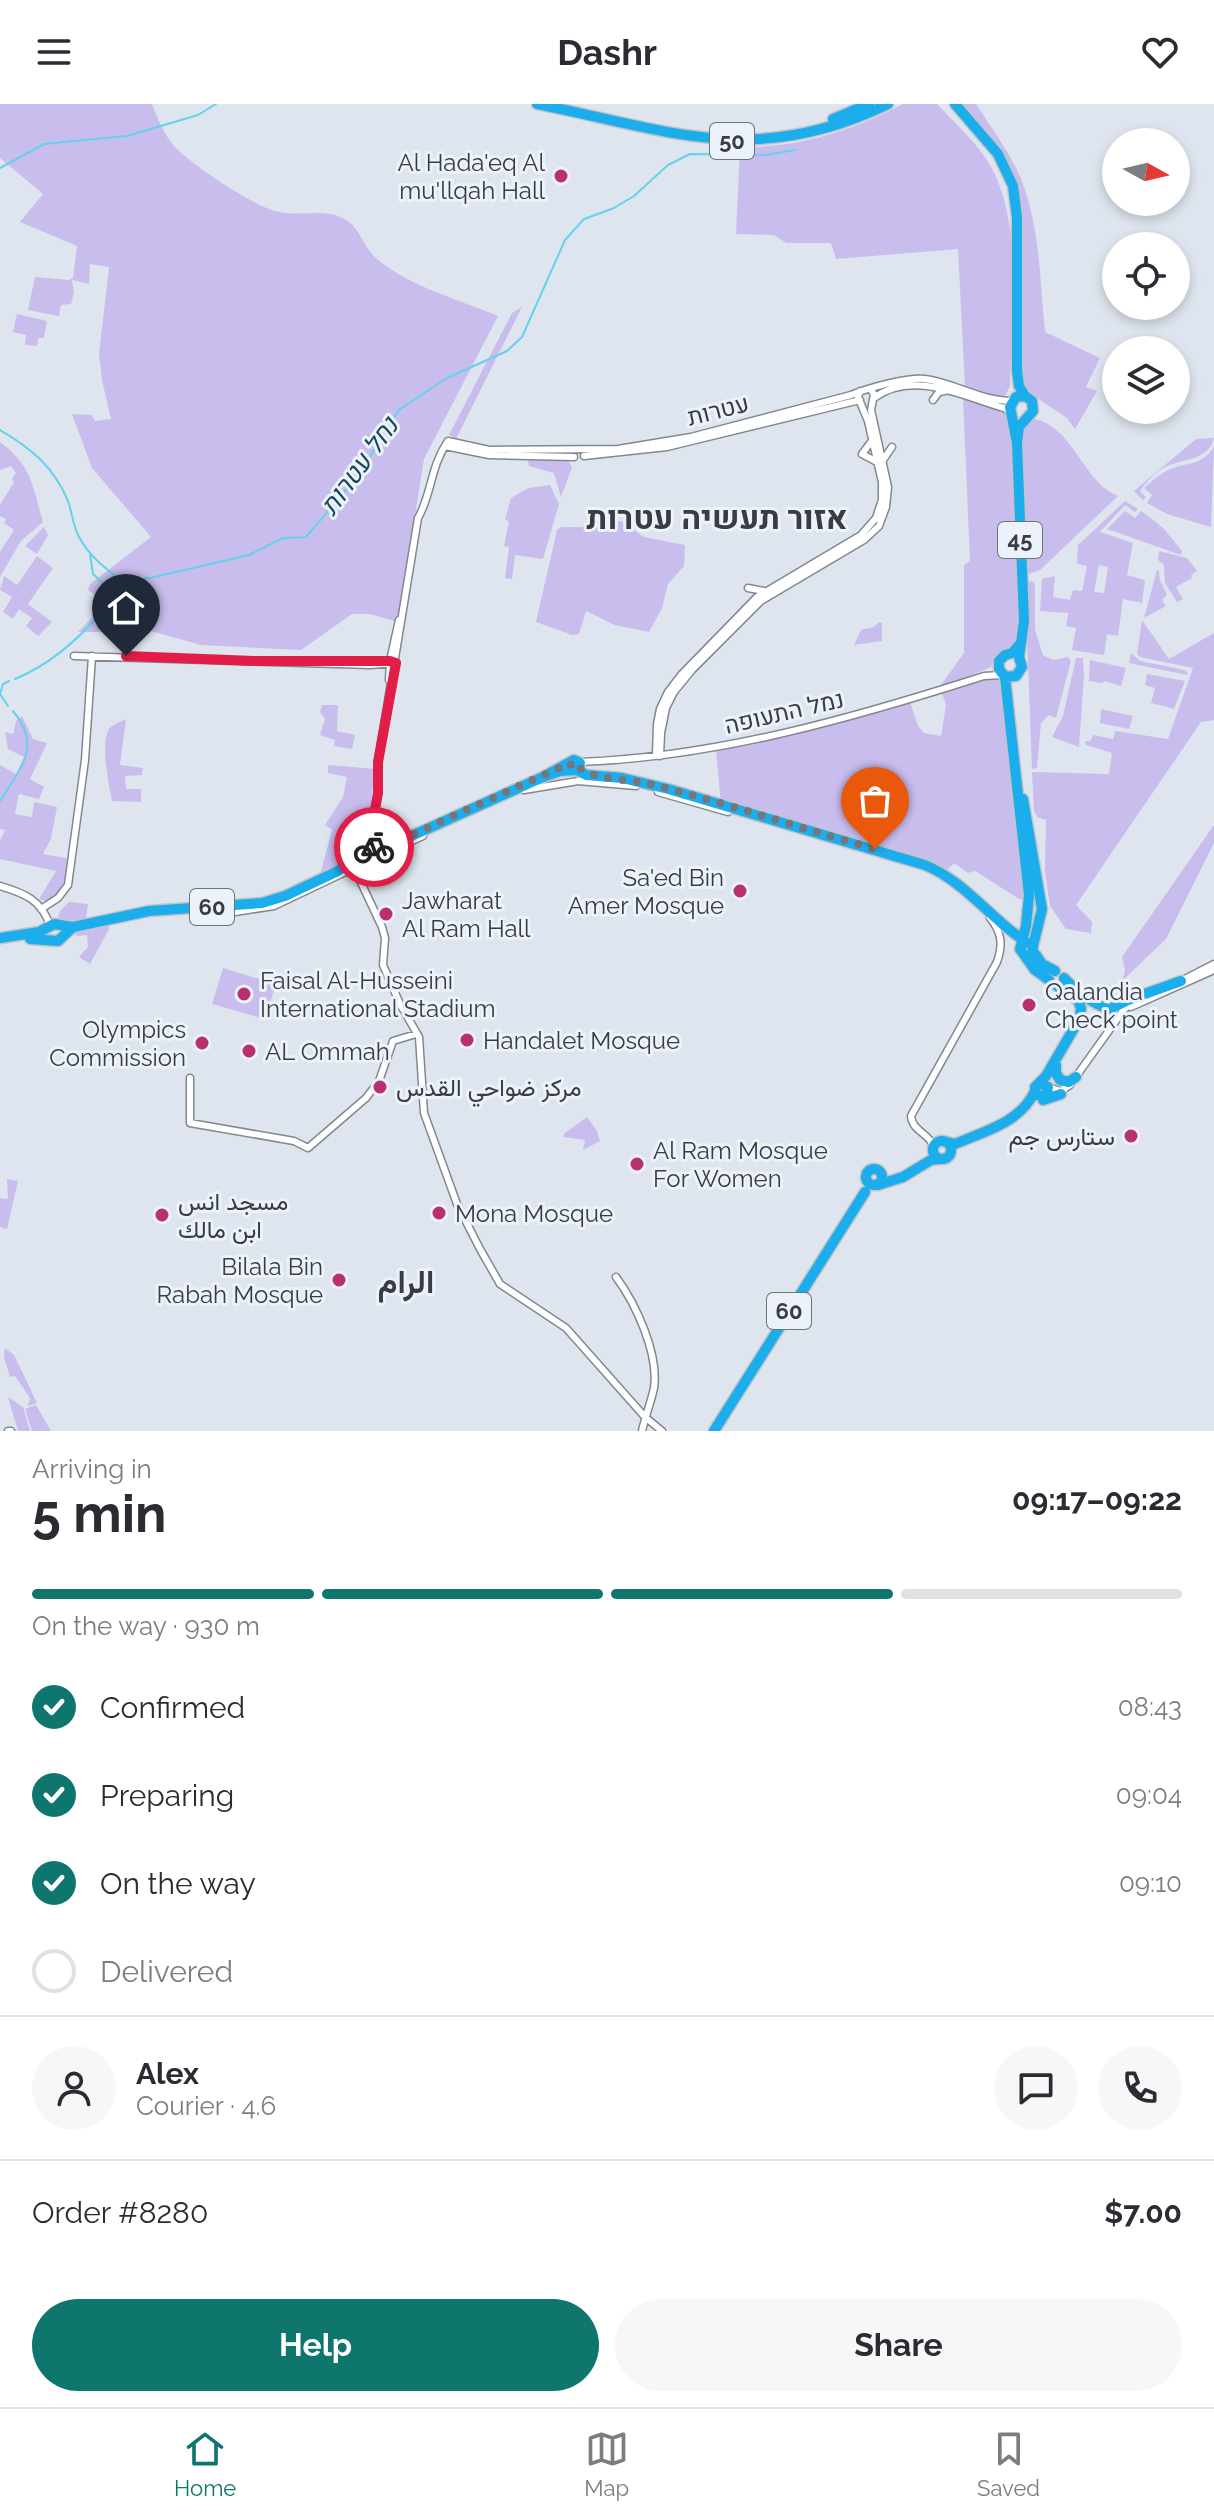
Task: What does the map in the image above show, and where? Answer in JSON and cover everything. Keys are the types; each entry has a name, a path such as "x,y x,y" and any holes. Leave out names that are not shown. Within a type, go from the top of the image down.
{"highway":[{"name":"50","path":"537,104 573,107 686,130 741,134 808,125 869,104"},
{"name":"50","path":"573,107 685,137 741,141 772,139 824,128 888,104"},
{"name":"45","path":"947,104 998,165 1008,188 1017,233"},
{"name":"45","path":"955,104 987,139 1007,171 1015,195 1017,370 1019,386 1034,408 1019,427 1017,443"},
{"name":"45","path":"1007,676 1022,669 1020,644 1024,615 1017,443 1012,407 1017,370"},
{"path":"1025,396 1012,407 1026,419"},
{"name":"45","path":"1016,772 1007,676 998,663 1003,655 1020,656"},
{"name":"60","path":"365,849 385,847 543,777 578,766 592,775"},
{"path":"1012,932 1019,932 1026,926 1028,883 1016,772"},
{"path":"1016,772 1042,909 1034,941 1039,962 1056,980 1108,1010 1181,981"},
{"name":"60","path":"543,777 592,775 659,786 925,865 962,886 1012,932 1034,941 1033,958 1040,969 1079,997 1084,1003 1084,1018 1043,1089 1022,1114 1009,1124 941,1149"},
{"path":"355,871 354,857 365,849"},
{"name":"60","path":"0,940 149,911 262,903 355,871"},
{"name":"60","path":"714,1431 873,1184 906,1174 941,1149 1008,1121 1043,1089 1081,1015 1078,1000 1056,980 1022,958 1012,932"},
{"name":"60","path":"1012,932 1022,954 1035,970 1056,980"},
{"path":"1056,1065 1060,1080 1069,1082 1076,1077"},
{"path":"1022,1114 1038,1102 1061,1094"}],"street":[{"path":"725,639 764,591 861,535 879,512 882,494 880,461 870,389 924,379 1012,407"},
{"path":"873,400 883,393 915,384 928,385 1004,408 1012,407"},
{"name":"עטרות","path":"584,452 666,442 864,388 870,389"},
{"path":"658,756 658,717 668,692 766,597 875,531 888,500 888,481 872,438 860,391"},
{"path":"933,400 939,392 947,391"},
{"name":"עטרות","path":"584,452 667,447 873,400"},
{"path":"872,438 869,448 862,454 880,461"},
{"path":"391,665 409,585 418,518 425,505 437,460 445,446 451,441 489,450 574,453 579,459 584,452"},
{"path":"880,461 892,447"},
{"path":"235,912 266,909 355,871 365,849 374,812 392,650 409,585"},
{"path":"748,588 764,591"},
{"path":"379,663 392,650"},
{"path":"74,656 391,665"},
{"path":"41,909 58,898 68,885 85,760 92,656"},
{"path":"379,663 391,665"},
{"name":"נמל התעופה","path":"984,676 998,663"},
{"name":"נמל התעופה","path":"578,766 700,751 855,714 984,676 1007,676"},
{"path":"365,849 520,791 555,783 588,781 647,788 923,868 954,885 990,917 999,930 1001,943 997,962 912,1113 917,1126 941,1149"},
{"path":"355,871 385,938 383,965 419,1037 424,1113 457,1204 496,1277 500,1284 566,1328 645,1417 662,1431"},
{"path":"0,886 28,895 56,928"},
{"path":"1043,1089 1063,1090 1076,1077 1126,1007 1214,964"},
{"path":"1043,1089 1061,1094 1075,1084 1132,1006 1214,970"},
{"path":"190,1078 190,1123 294,1141 308,1148 366,1098 383,1073 393,1041 416,1034"},
{"path":"616,1277 636,1307 650,1350 654,1388 642,1431"}],"shaded area":[{"path":"0,104 152,104 164,132 175,147 240,194 279,212 339,216 351,224 372,254 388,268 434,291 498,316 424,459 398,622 370,614 352,614 301,650 201,645 122,623 111,632 78,632 99,610 99,597 88,590 90,584 151,537 92,468 72,414 92,415 95,421 111,419 99,354 109,267 90,264 89,284 72,280 74,292 71,304 61,305 59,316 28,310 35,277 73,278 77,246 20,222 43,194 0,158"},
{"path":"903,104 937,104 982,152 999,184 1007,211 1013,269 1010,386 1005,396 965,388 958,249 836,259 831,243 786,243 774,235 736,234 740,147 762,147 824,136"},
{"path":"963,104 976,104 1021,179 1036,235 1045,332 1100,358 1086,387 1097,391 1075,429 1067,418 1025,390 1022,380 1021,205 999,151"},
{"path":"522,307 456,439 449,435 512,313"},
{"path":"17,314 47,321 44,338 38,338 37,346 25,345 26,335 13,332"},
{"path":"963,399 1003,411 1011,426 1018,632 1014,643 991,667 938,689 964,653 964,565 970,561"},
{"path":"1035,419 1059,432 1096,479 1118,496 1040,570 1025,575 1021,441 1023,427"},
{"path":"1214,438 1199,456 1167,466 1155,474 1141,489 1140,492 1146,497 1143,500 1134,491 1196,439"},
{"path":"0,442 25,469 43,522 21,541 0,577 0,552 14,530 0,516 0,505 16,473 11,466 0,470"},
{"path":"1214,447 1211,527 1167,514 1147,503 1152,495 1144,488 1159,475 1199,461"},
{"path":"528,460 568,460 572,467 561,497 554,473 529,466"},
{"path":"550,485 559,504 543,559 515,555 512,579 505,578 509,547 504,546 509,521 505,520 511,498 528,488"},
{"path":"1125,501 1138,509 1135,512 1125,505 1100,532 1133,543 1127,575 1145,580 1142,603 1123,599 1118,636 1107,634 1104,655 1072,650 1076,628 1066,626 1068,613 1040,611 1042,579 1055,576 1053,597 1070,600 1073,590 1082,591 1087,566 1077,564 1078,545","holes":["1099,565 1108,567 1104,593 1094,592"]},
{"path":"1125,511 1135,518 1141,511 1160,525 1158,527 1164,529 1182,551 1181,555 1107,529"},
{"path":"621,521 644,537 685,545 684,566 668,584 662,608 649,632 615,625 586,611 579,634 572,635 536,622 557,530 561,527 599,527 599,522"},
{"path":"44,527 48,535 37,554 25,546"},
{"path":"1159,551 1187,558 1197,571 1191,575 1192,578 1176,587 1183,599 1177,602 1165,583 1164,565 1158,560"},
{"path":"37,556 53,568 28,604 52,622 38,636 26,626 32,618 19,609 13,619 3,612 12,597 0,590 4,576 17,585"},
{"path":"1157,570 1167,595 1162,600 1166,606 1144,618"},
{"path":"1032,581 1035,584 1035,630 1043,655 1053,660 1068,657 1071,661 1056,718 1049,715 1041,723 1037,768 1032,769 1025,584"},
{"path":"1142,620 1169,659 1214,633 1214,720 1201,722 1076,905 1092,922 1091,933 1066,929 1050,906 1045,872 1046,820 1037,817 1034,811 1032,772 1109,774 1112,753 1086,745 1085,741 1090,741 1093,735 1113,739 1115,731 1168,739 1193,668 1140,657 1137,654"},
{"path":"882,623 882,641 854,645 861,630 874,627"},
{"path":"1131,653 1140,661 1188,673 1129,663"},
{"path":"1076,658 1083,658 1084,677 1079,747 1052,737 1063,716"},
{"path":"1090,660 1126,668 1121,686 1089,681"},
{"path":"1147,674 1185,681 1174,709 1151,703 1155,688 1145,685"},
{"path":"988,678 999,678 1005,698 1012,795 1027,899 1019,899 975,871 968,873 954,863 948,869 916,857 721,804 716,749 910,702 918,726 924,733 941,736 946,705 942,693"},
{"path":"322,705 338,705 337,731 355,735 352,749 334,746 335,740 320,735 325,719 320,712"},
{"path":"1101,709 1133,716 1129,729 1100,723"},
{"path":"22,716 33,739 47,743 30,779 44,787 39,799 19,794 15,814 32,817 34,802 57,807 51,839 43,854 66,858 69,862 65,885 48,902 39,899 56,871 0,859 0,840 5,830 0,829 0,765 16,774 24,757 8,749 5,732 13,734 16,721"},
{"path":"126,719 120,765 143,768 142,775 125,776 126,789 141,789 141,802 112,801 109,785 106,736 111,727"},
{"path":"328,765 375,769 370,810 347,862 320,875 332,830 325,825 343,797 347,777 328,773"},
{"path":"1214,825 1214,843 1166,939 1123,980 1125,970 1122,957"},
{"path":"69,902 88,904 86,919 71,922 58,918"},
{"path":"108,922 109,929 90,964 79,957 88,947 87,935 76,936 74,929"},
{"name":"Faisal Al-Husseini International Stadium","path":"223,968 276,984 265,1019 212,1004"},
{"path":"587,1117 600,1141 583,1150 585,1140 563,1137"},
{"path":"7,1179 18,1181 7,1229 0,1227 0,1198 8,1199"},
{"path":"5,1348 14,1355 37,1403 28,1406 30,1398 15,1376 10,1377 4,1357"},
{"path":"8,1397 23,1407 30,1431 18,1431"},
{"path":"36,1405 51,1431 32,1431 25,1409"}],"waterway":[{"path":"0,168 44,144 127,136 198,115 216,104"},
{"name":"נחל עטרות","path":"0,430 22,444 49,468 68,501 83,544 98,562 123,582 249,555 283,538 306,537 358,476 399,410 445,379 507,351 522,337 565,240 584,219 614,208 634,196 668,165 690,154 765,155 795,150"},
{"path":"15,679 63,650 103,610 104,584 93,574 90,554"},
{"path":"0,694 3,684 9,681"},
{"path":"0,694 8,706"},
{"path":"0,801 21,768 27,746 22,724 13,711"}],"way so far":[{"path":"374,847 385,847 570,763 573,770 580,768 586,774 659,786 875,849"}],"place":[{"name":"Al Hada'eq Al mu'llqah Hall","path":"561,176"},
{"name":"Sa'ed Bin Amer Mosque","path":"740,891"},
{"name":"Jawharat Al Ram Hall","path":"386,914"},
{"name":"Faisal Al-Husseini International Stadium","path":"244,994"},
{"name":"Qalandia Check point","path":"1029,1005"},
{"name":"Handalet Mosque","path":"467,1040"},
{"name":"Olympics Commission","path":"202,1043"},
{"name":"AL Ommah","path":"249,1051"},
{"name":"مركز ضواحي القدس","path":"380,1087"},
{"name":"ستارس جم","path":"1131,1136"},
{"name":"Al Ram Mosque For Women","path":"637,1164"},
{"name":"Mona Mosque","path":"439,1213"},
{"name":"مسجد انس ابن مالك","path":"162,1215"},
{"name":"Bilala Bin Rabah Mosque","path":"339,1280"}],"district":[{"name":"אזור תעשיה עטרות","path":"717,517"},
{"name":"الرام","path":"406,1281"}],"route":[{"path":"126,656 396,663 378,762 377,800 369,832 369,842 374,847"}]}
